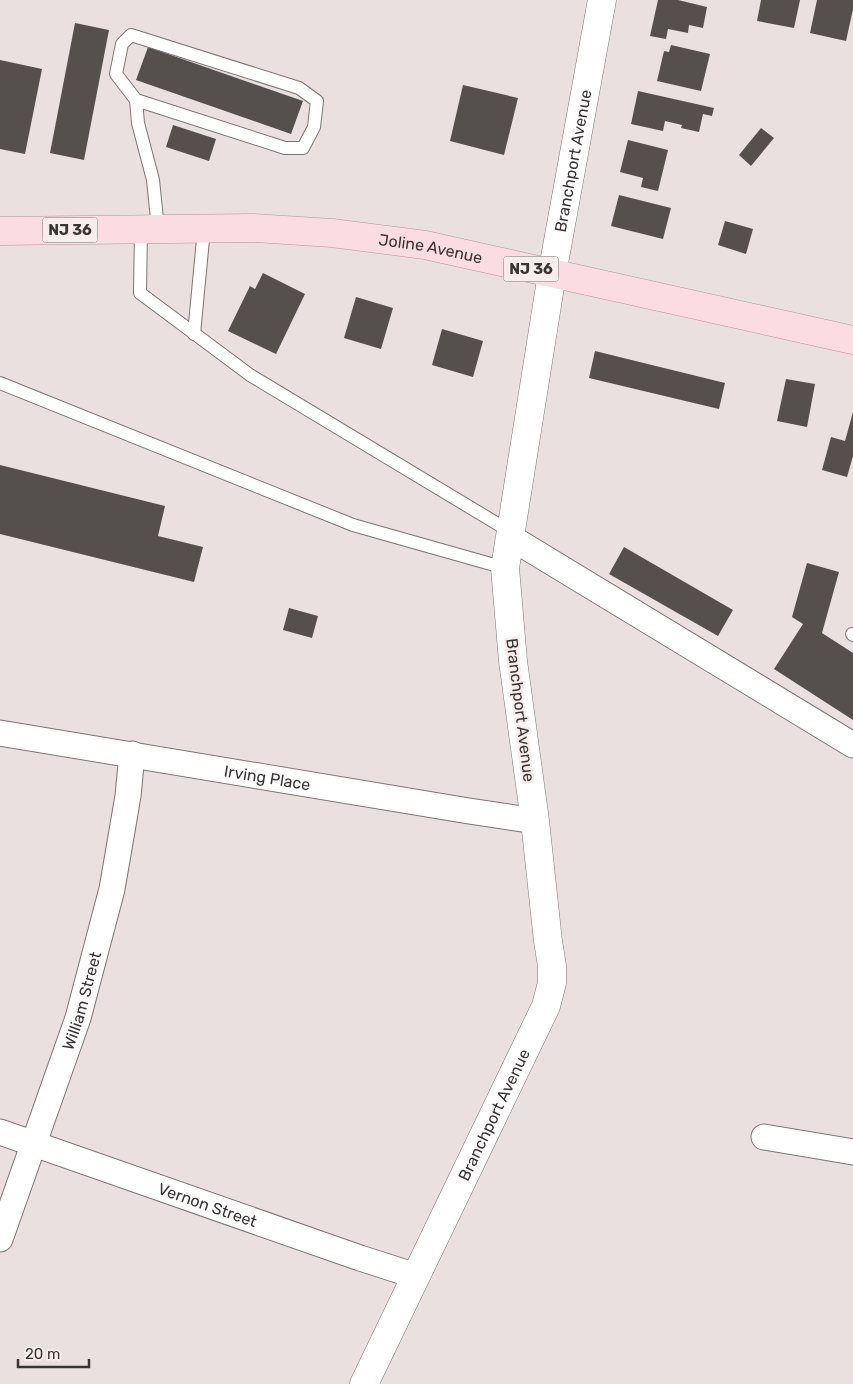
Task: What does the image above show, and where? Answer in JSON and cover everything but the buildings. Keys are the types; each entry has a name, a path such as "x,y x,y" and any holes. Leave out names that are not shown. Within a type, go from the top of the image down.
{"main road":[{"name":"Joline Avenue","path":"0,231 253,228 332,233 425,246 853,340"}],"street":[{"name":"Branchport Avenue","path":"364,1384 546,1006 552,982 552,966 535,821 513,661 505,568 552,274 602,0"},
{"path":"510,534 853,745"},
{"name":"Irving Place","path":"0,733 469,812 535,821"},
{"name":"William Street","path":"0,1239 78,1018 112,888 128,796 132,754"},
{"name":"Vernon Street","path":"0,1132 416,1276"},
{"path":"764,1137 853,1152"}],"lane":[{"path":"136,100 285,148 303,148 314,128 317,101 299,88 131,35 122,44 116,74 136,100 138,123 153,180 149,229 140,293 250,375 510,534"},
{"path":"194,334 204,229"},
{"path":"0,383 353,525 505,568"}]}
